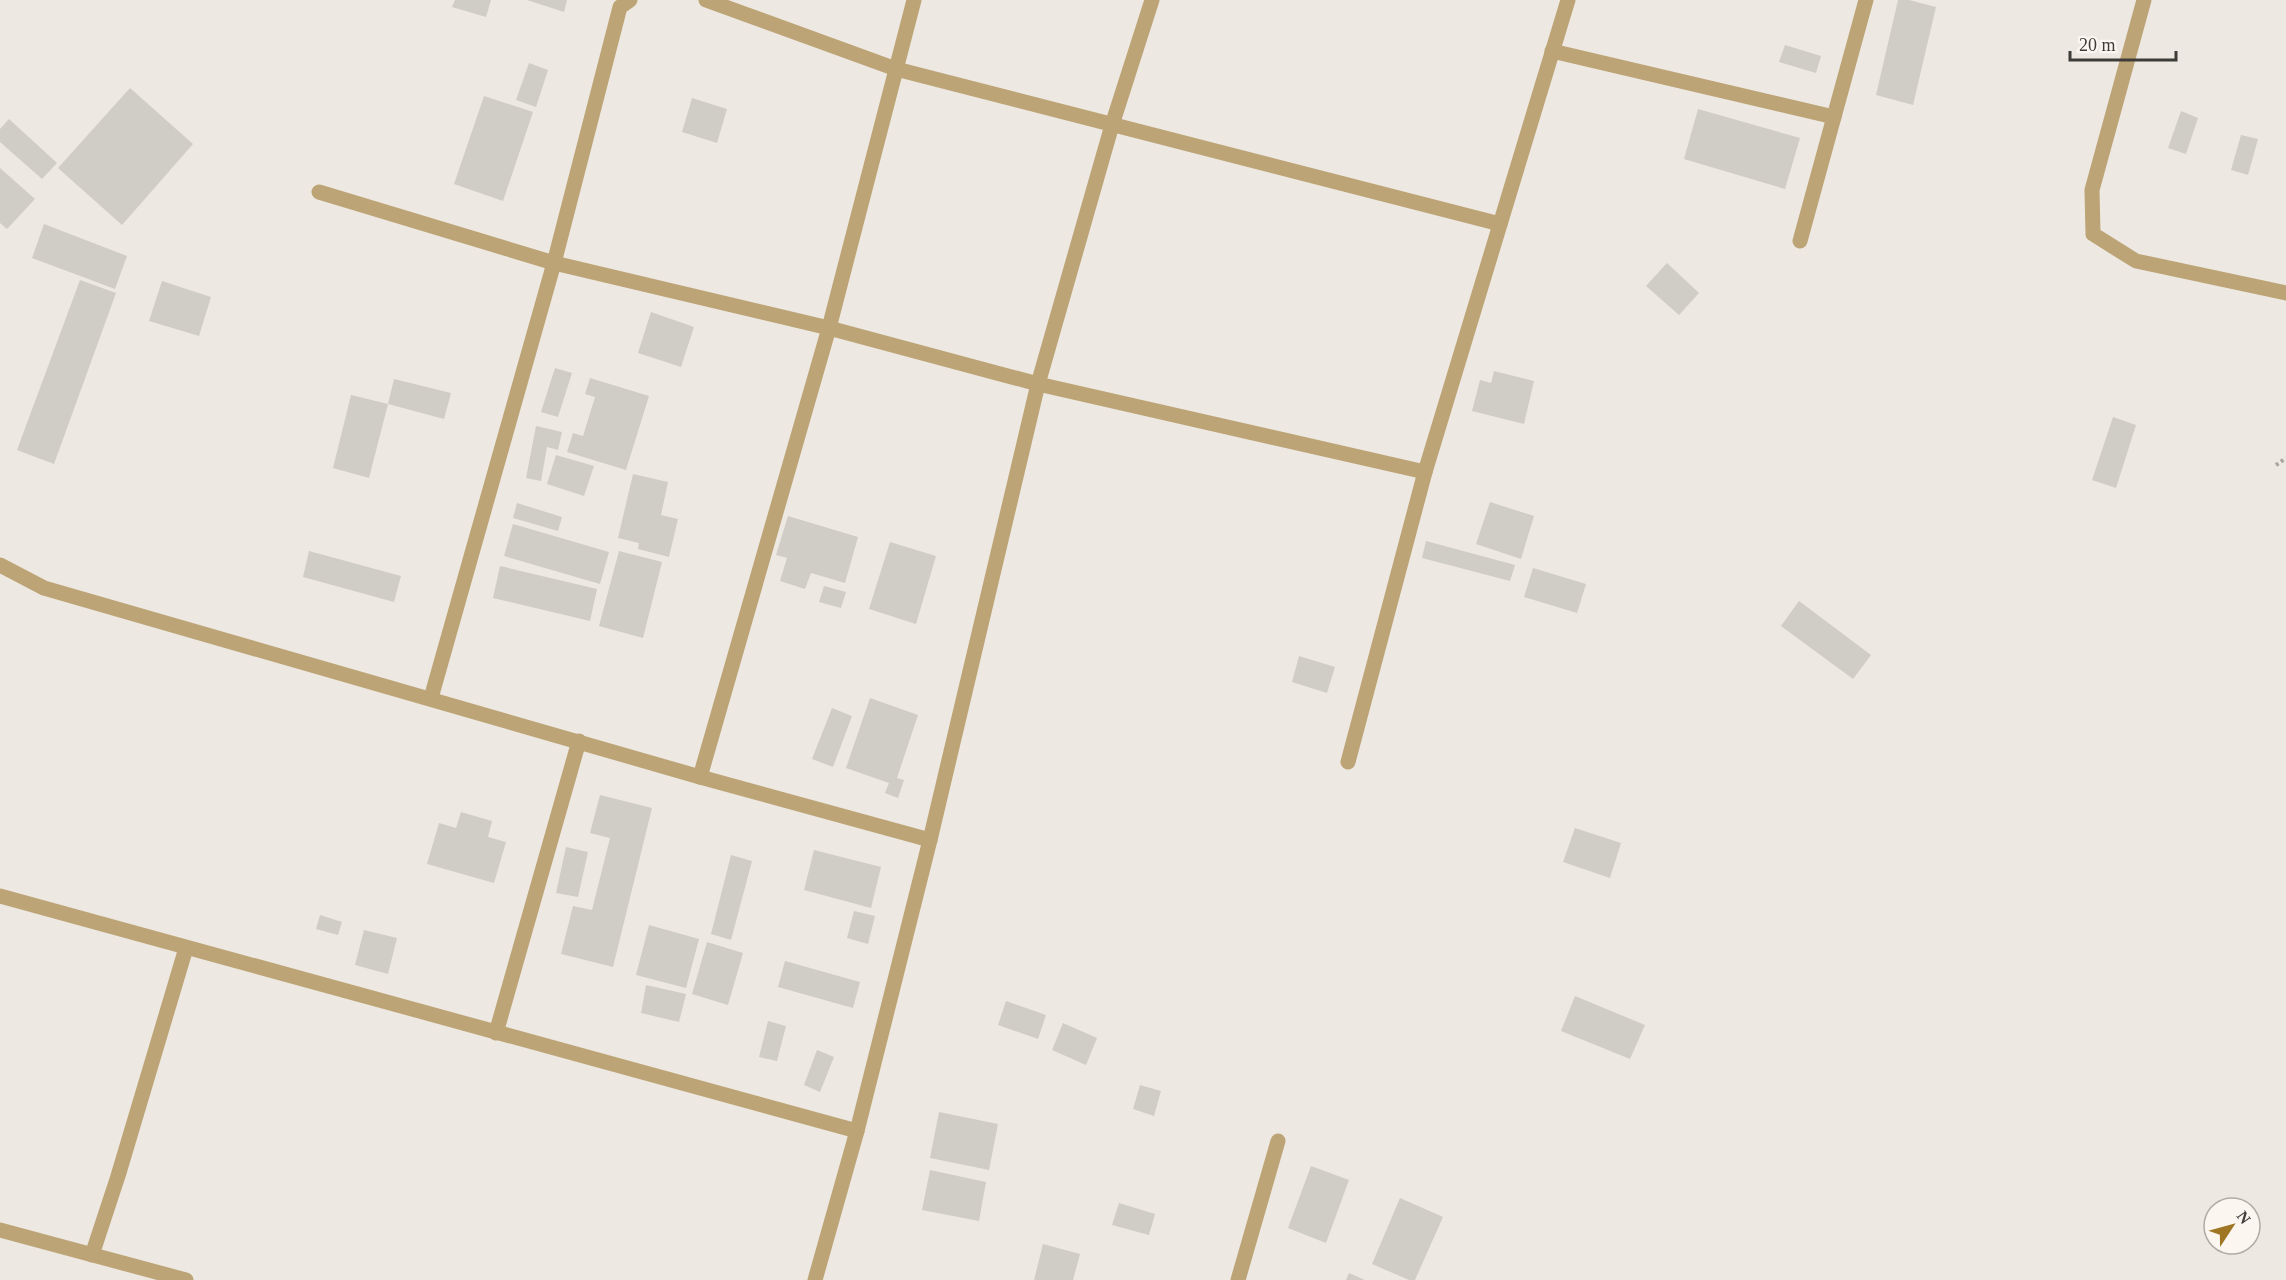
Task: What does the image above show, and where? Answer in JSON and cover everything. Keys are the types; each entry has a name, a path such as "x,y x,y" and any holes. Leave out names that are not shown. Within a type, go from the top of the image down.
{"street":[{"path":"431,698 554,263 620,8 630,0"},
{"path":"706,0 896,69 1500,224"},
{"path":"700,777 829,328 914,0"},
{"path":"815,1280 857,1131 930,840 1038,384 1113,125 1152,0"},
{"path":"1348,762 1425,472 1568,0"},
{"path":"1800,241 1866,0"},
{"path":"2144,0 2092,190 2093,234 2136,261 2286,293"},
{"path":"1552,51 1834,117"},
{"path":"319,192 554,263 829,328 1038,384 1425,472"},
{"path":"0,565 44,588 700,777 930,840"},
{"path":"496,1033 579,741"},
{"path":"0,897 857,1131"},
{"path":"92,1255 186,948"},
{"path":"1238,1280 1278,1141"},
{"path":"0,1230 186,1280"}],"path":[{"path":"2276,465 2286,458"}],"building":[{"path":"455,0 491,0 486,17 452,7"},
{"path":"527,0 567,0 564,12"},
{"path":"1898,0 1909,0 1936,7 1913,105 1876,95"},
{"path":"1785,45 1821,56 1816,73 1779,62"},
{"path":"529,63 548,70 536,107 516,100"},
{"path":"130,88 193,144 122,225 58,168"},
{"path":"484,96 533,112 503,201 454,184"},
{"path":"692,98 727,109 717,143 682,132"},
{"path":"1698,109 1800,138 1785,189 1684,159"},
{"path":"2181,111 2198,118 2186,154 2168,148"},
{"path":"9,119 57,163 42,179 0,142 0,129"},
{"path":"2241,135 2258,139 2248,175 2231,170"},
{"path":"0,168 35,199 7,229 0,223"},
{"path":"44,224 127,256 115,289 32,258"},
{"path":"1667,263 1699,293 1679,315 1646,286"},
{"path":"80,280 116,293 54,464 17,450"},
{"path":"162,281 211,297 199,336 149,321"},
{"path":"651,312 694,327 681,367 638,353"},
{"path":"555,368 572,373 558,417 541,412"},
{"path":"1494,371 1534,381 1524,424 1472,411 1480,380 1491,383"},
{"path":"590,378 649,396 626,470 567,452 573,433 583,436 595,397 585,394"},
{"path":"394,379 451,393 444,419 388,404"},
{"path":"351,395 388,404 369,478 333,468"},
{"path":"2113,417 2136,425 2116,488 2092,480"},
{"path":"536,426 562,432 558,450 547,447 541,481 526,478"},
{"path":"556,455 594,466 584,496 547,484"},
{"path":"633,474 668,482 661,515 678,519 669,557 638,549 639,543 618,538"},
{"path":"1490,502 1534,516 1521,559 1476,544"},
{"path":"517,503 562,517 558,531 513,518"},
{"path":"788,516 858,537 845,583 811,573 805,589 780,581 787,558 776,555"},
{"path":"513,524 609,552 600,584 504,556"},
{"path":"1426,541 1515,565 1510,581 1422,558"},
{"path":"890,542 936,556 916,624 869,609"},
{"path":"309,551 401,576 394,602 303,577"},
{"path":"619,551 662,562 643,638 599,626"},
{"path":"500,566 597,589 590,621 493,598"},
{"path":"1533,568 1586,584 1577,613 1524,597"},
{"path":"824,586 846,592 841,608 819,602"},
{"path":"1799,601 1871,655 1853,679 1781,626"},
{"path":"1299,656 1335,667 1327,693 1292,682"},
{"path":"870,698 918,715 897,778 904,780 898,798 885,793 889,783 846,768"},
{"path":"832,708 852,716 833,767 812,759"},
{"path":"600,795 652,808 613,967 561,954 573,906 592,910 610,838 590,833"},
{"path":"461,812 492,821 488,837 506,842 494,883 427,864 439,823 456,828"},
{"path":"1575,828 1621,843 1610,878 1563,862"},
{"path":"566,847 588,852 578,897 556,893"},
{"path":"814,850 881,867 871,908 804,890"},
{"path":"731,855 752,861 731,940 711,934"},
{"path":"854,911 875,916 868,944 847,938"},
{"path":"320,915 342,922 338,935 316,929"},
{"path":"649,925 699,939 686,988 636,975"},
{"path":"364,930 397,938 388,974 355,965"},
{"path":"707,942 743,953 728,1005 692,994"},
{"path":"785,961 860,982 853,1008 778,987"},
{"path":"646,985 686,994 679,1022 641,1013"},
{"path":"1575,996 1645,1025 1630,1059 1561,1031"},
{"path":"1006,1001 1046,1015 1038,1039 998,1025"},
{"path":"768,1021 786,1026 777,1061 759,1057"},
{"path":"1063,1023 1097,1038 1086,1065 1052,1050"},
{"path":"817,1050 834,1057 820,1092 804,1085"},
{"path":"1140,1085 1161,1091 1154,1116 1133,1109"},
{"path":"939,1112 998,1124 989,1170 930,1158"},
{"path":"1311,1166 1349,1180 1326,1243 1288,1228"},
{"path":"930,1170 986,1182 979,1221 922,1210"},
{"path":"1400,1198 1443,1217 1415,1280 1409,1280 1372,1264"},
{"path":"1119,1203 1155,1214 1149,1235 1112,1225"},
{"path":"1043,1244 1080,1254 1073,1280 1034,1280"},
{"path":"1349,1273 1365,1280 1346,1280"}]}
